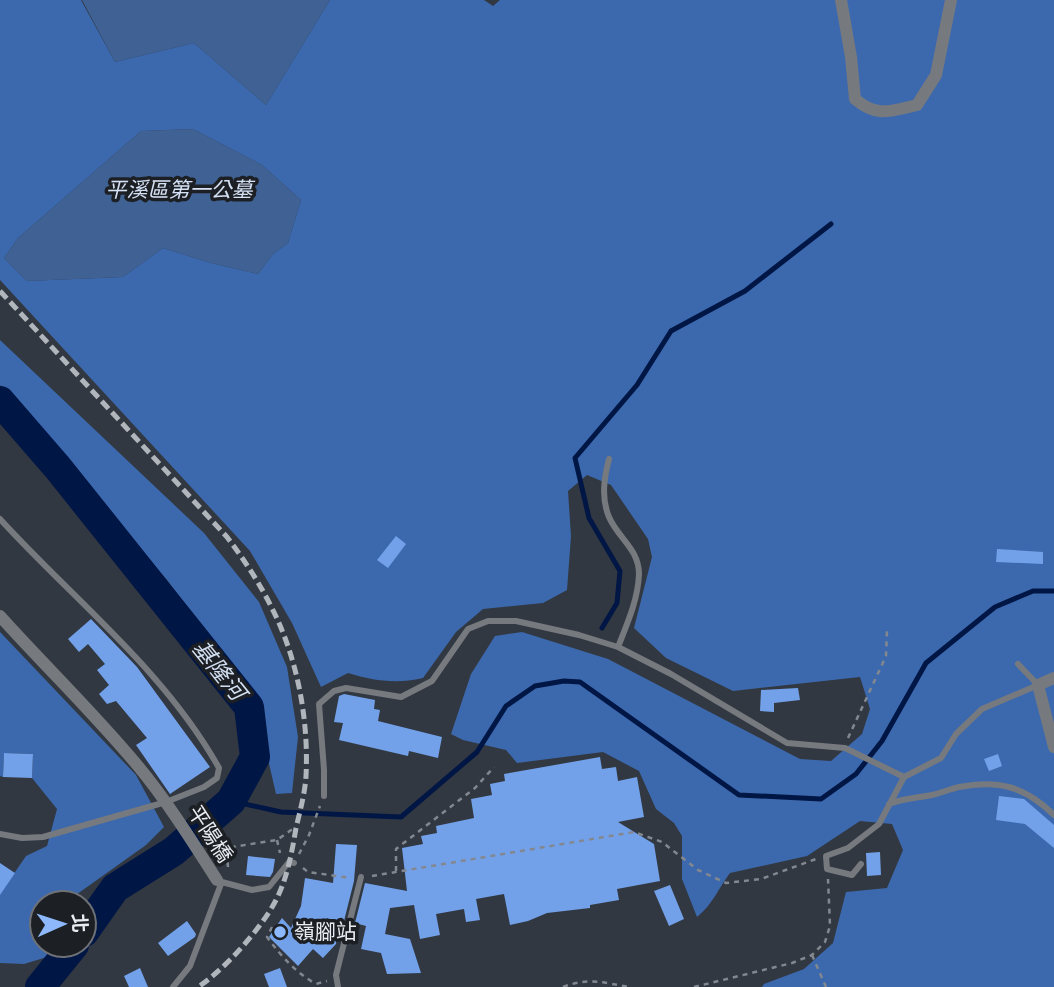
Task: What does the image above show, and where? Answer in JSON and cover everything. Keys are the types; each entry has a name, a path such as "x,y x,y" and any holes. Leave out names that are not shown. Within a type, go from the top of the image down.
{"street":[{"path":"841,0 855,99 867,110 885,113 917,105 936,75 951,0"},
{"name":"平陽橋","path":"0,616 79,698 168,805 219,882"},
{"path":"1054,678 1038,685 1054,747"}],"lane":[{"path":"609,459 603,482 609,518 632,548 639,572 634,605 618,647"},
{"path":"0,519 165,691 204,741 219,768 217,778 168,805 43,837 3,835 0,843"},
{"path":"324,796 320,704 334,691 346,688 401,697 432,681 468,629 488,621 516,621 618,647 671,674 787,743 845,748 904,777"},
{"path":"861,864 852,875 827,869 826,856 848,848 879,824 904,777 941,758 957,734 982,709 1038,685 1018,664"},
{"path":"890,804 904,798 959,787 992,784 1020,789 1037,799 1054,815"},
{"path":"173,987 190,966 219,882 252,890 269,887 289,862 295,861"},
{"path":"338,987 336,975 361,877"}],"path":[{"path":"845,748 854,722 886,656 887,629"},
{"path":"396,871 396,849 475,788 494,767"},
{"path":"324,796 309,835 295,861 309,872 344,878 634,832 662,842 698,870 726,883 761,879 826,856"},
{"path":"228,866 227,857 232,847 277,840 294,828"},
{"path":"694,987 792,963 812,955 825,942 830,926 827,869"},
{"path":"272,927 267,937 298,974 315,986 336,975"},
{"path":"812,955 827,987"},
{"path":"563,987 595,980 614,986 630,987"}],"green space":[{"path":"82,0 330,0 266,105 194,43 115,62"},
{"name":"平溪區第一公墓","path":"193,129 262,165 301,200 288,243 273,254 258,274 163,248 123,277 27,281 4,258 18,238 141,131"}],"shaded area":[{"path":"0,0 81,0 115,62 194,43 266,105 330,0 484,0 493,6 500,0 1054,0 1054,987 762,987 804,969 833,943 846,892 887,888 903,850 892,824 860,821 807,856 730,873 711,902 697,917 682,879 682,836 674,823 656,809 639,771 603,752 517,763 506,750 463,740 451,734 471,674 495,636 522,632 608,659 800,759 831,761 862,734 870,709 860,677 733,691 666,658 634,628 652,557 648,539 611,485 587,475 568,491 571,536 567,590 543,603 483,609 456,632 423,678 385,681 348,673 321,687 292,623 250,551 0,280","holes":["193,129 262,165 301,200 288,243 273,254 258,274 163,248 123,277 27,281 4,258 18,238 141,131"]},
{"path":"0,340 204,533 259,602 287,667 298,737 292,793 276,794 254,698 167,580 0,385"},
{"path":"0,632 136,775 164,827 146,845 84,889 28,889 28,959 40,959 24,964 0,963 0,894 26,856 47,846 57,809 32,778 33,754 4,753 3,777 0,776"}],"building":[{"path":"396,536 406,544 388,568 377,560"},
{"path":"997,549 1043,552 1043,564 996,562"},
{"path":"91,619 137,667 210,767 170,794 136,745 147,738 116,701 107,704 99,694 109,685 97,670 105,664 88,644 79,652 68,639"},
{"path":"798,688 800,700 774,703 774,712 760,711 761,690"},
{"path":"344,694 375,700 374,709 380,710 378,721 442,737 438,758 409,751 408,756 339,740 343,723 334,722 339,696"},
{"path":"4,753 33,754 32,778 3,777"},
{"path":"998,754 1002,766 989,771 984,759"},
{"path":"600,757 602,769 616,767 618,781 637,777 644,817 618,822 654,844 660,881 617,889 619,900 590,905 590,908 547,913 510,925 504,894 476,899 480,920 466,922 464,909 436,914 440,935 420,939 414,905 390,908 385,934 410,939 421,973 387,974 381,953 361,949 366,926 355,923 365,883 407,891 402,848 423,844 421,836 437,833 436,826 474,818 471,799 492,795 490,784 505,781 504,774"},
{"path":"999,796 1024,799 1054,825 1054,848 1025,824 996,820"},
{"path":"336,844 357,845 354,881 344,921 339,920 336,944 323,958 313,949 298,966 269,937 282,918 291,928 301,906 305,878 333,883"},
{"path":"880,852 881,875 867,876 866,853"},
{"path":"248,856 275,859 270,877 246,875"},
{"path":"0,863 15,873 0,895"},
{"path":"670,885 684,919 669,926 654,891"},
{"path":"187,921 196,934 195,937 168,956 158,943"},
{"path":"140,968 148,987 129,987 124,976"},
{"path":"280,968 287,987 269,987 264,974"}],"waterway":[{"path":"602,628 617,603 620,571 589,518 575,458 637,385 671,331 745,291 831,224"},
{"name":"基隆河","path":"0,401 58,468 249,707 255,757 231,801 174,851 115,888 98,912"},
{"path":"231,801 281,812 401,817 477,752 506,706 535,686 564,681 580,682 739,795 821,799 856,774 882,741 926,663 995,607 1033,591 1054,591"},
{"name":"基隆河","path":"40,987 63,959"}],"railway":[{"path":"0,291 227,537 265,595 292,659 304,717 306,761 303,795 286,874 270,911 252,936 219,971 198,987"}],"place":[{"name":"嶺腳站","path":"280,932"}]}
